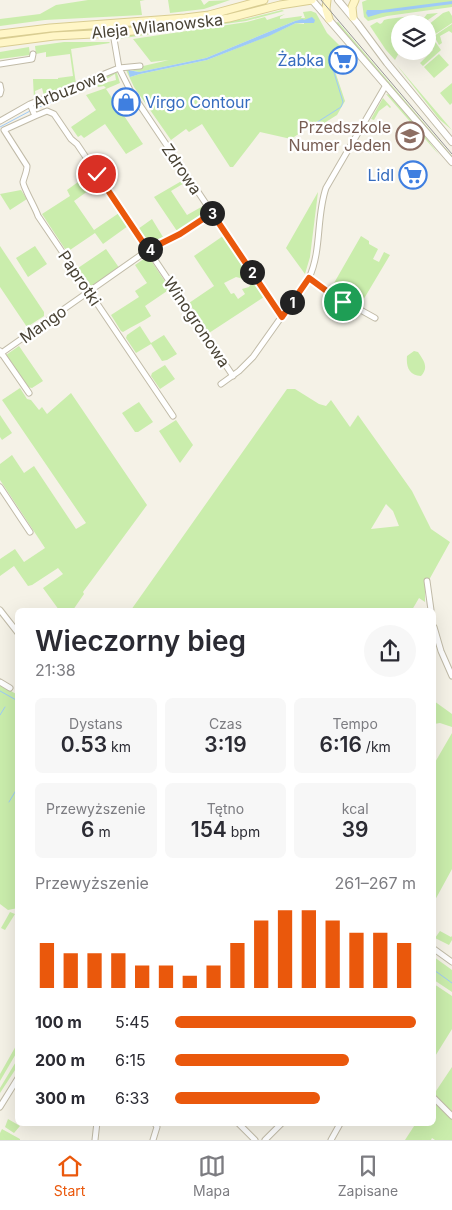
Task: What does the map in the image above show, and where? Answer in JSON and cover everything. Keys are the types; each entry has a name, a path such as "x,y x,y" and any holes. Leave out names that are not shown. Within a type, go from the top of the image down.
{"main road":[{"name":"Aleja Wilanowska","path":"0,34 50,28 185,18 264,0"},
{"name":"Aleja Wilanowska","path":"0,43 54,36 163,28 223,19 280,5 312,0"},
{"path":"327,0 326,9 329,19"},
{"path":"352,17 352,6 355,0"}],"street":[{"path":"312,0 452,162"},
{"path":"338,0 452,142"},
{"name":"Zdrowa","path":"113,33 119,68 131,92 282,317"},
{"path":"0,64 32,59 33,54"},
{"name":"Arbuzowa","path":"0,121 30,105 119,68 140,66"},
{"path":"222,384 254,357 309,278 314,262 321,205 326,188 386,84"},
{"path":"0,85 0,94"},
{"path":"30,105 34,114"},
{"name":"Winogronowa","path":"34,114 52,112 71,139 77,144 233,376"},
{"name":"Paprotki","path":"34,114 4,130 28,166 23,185 38,216 173,416"},
{"name":"Mango","path":"1,353 148,250 180,234 212,213"},
{"path":"309,278 328,292 374,318"},
{"path":"1,353 29,392"},
{"path":"0,486 30,532"},
{"path":"428,581 431,608"},
{"path":"0,610 15,629"},
{"path":"436,634 452,676"},
{"path":"0,682 10,688"},
{"path":"436,951 452,962"},
{"path":"0,1107 15,1083"},
{"path":"436,1100 452,1116"},
{"path":"95,1140 97,1126"},
{"path":"153,1140 156,1126"},
{"path":"243,1126 255,1140"},
{"path":"264,1140 279,1126"},
{"path":"331,1140 339,1126"}],"green space":[{"path":"88,0 145,0 140,1 142,15 45,20 0,26 0,19 40,14 56,5"},
{"path":"168,0 201,0 204,5 209,1 230,0 204,9 170,13"},
{"path":"367,0 452,0 452,7 391,15 368,21 364,17 362,2"},
{"path":"284,11 246,21 117,39 122,35 246,19"},
{"path":"311,11 316,13 327,33 345,51 342,53 336,47 331,52 336,67 334,68 345,101 337,115 321,125 318,121 291,139 260,132 233,167 230,167 202,124 189,132 186,129 171,140 134,87 126,70 169,60 151,62 133,39 247,22 265,17 267,20 285,14 280,19 302,16 301,18 305,18 303,12","holes":["304,20 304,24 296,23 207,60 130,77 130,70 139,72 206,58 295,21"]},
{"path":"449,11 452,16 452,23 436,34 436,19"},
{"path":"391,19 391,56 370,26 377,22 380,24"},
{"path":"338,22 452,156 452,158 336,23"},
{"path":"173,23 149,27 0,40 0,37 59,30"},
{"path":"452,24 452,33 449,31 440,36 442,43 439,45 436,35"},
{"path":"64,42 110,43 71,49 76,84 44,96 42,88 35,91 36,99 34,100 33,79 58,79 73,76 70,54 46,57 46,52 36,54 35,46"},
{"path":"436,43 441,50 436,54"},
{"path":"29,47 30,55 0,59 0,52"},
{"path":"439,54 449,65 434,78 424,67 432,60 436,60 436,57"},
{"path":"423,60 430,60 423,66 420,63"},
{"path":"396,64 452,130 439,119"},
{"path":"117,73 120,83 106,89 143,144 126,154 105,124 84,138 81,135 78,137 71,127 96,110 86,95 106,88 104,86 98,87 97,85 116,80 115,74 105,80 96,83 95,81"},
{"path":"452,83 452,103 450,105 440,93"},
{"path":"386,94 391,95 440,156"},
{"path":"383,98 391,107 387,105 379,111 374,120 371,119"},
{"path":"92,172 99,183 74,201 94,230 119,213 128,226 103,244 95,233 67,252 42,214 70,196 67,190"},
{"path":"185,179 186,182 171,191 187,215 203,206 205,209 204,214 177,231 154,197"},
{"path":"21,190 27,199 10,210 0,194"},
{"path":"318,192 310,257 305,274 286,248"},
{"path":"152,219 163,237 148,243 138,229"},
{"path":"223,236 251,278 248,280 236,277 224,283 231,294 234,293 238,299 245,294 242,289 249,287 253,281 264,297 209,333 189,303 214,286 194,256"},
{"path":"361,236 378,249 373,259 379,262 384,252 390,255 359,307 330,290"},
{"path":"0,246 44,312 44,316 27,327 0,287"},
{"path":"35,246 47,264 28,277 16,258"},
{"path":"106,249 120,269 103,278 93,287 90,286 78,268"},
{"path":"148,256 170,289 145,306 151,316 123,332 111,315 139,297 135,291 147,283 135,265"},
{"path":"140,326 151,343 164,335 177,354 162,361 151,344 136,353 126,338 127,335"},
{"path":"19,346 43,381 32,388 27,387 7,360 6,355"},
{"path":"414,351 418,352 425,364 425,370 421,376 411,372 407,364 407,356"},
{"path":"165,365 175,379 160,389 151,376 152,373"},
{"path":"20,388 27,399 31,400 39,410 42,407 47,414 71,393 147,505 83,592 84,594 74,608 58,608 43,588 63,574 58,568 28,586 14,566 0,576 0,559 15,549 24,562 45,548 0,480 0,464 12,455 24,473 34,466 76,529 86,523 2,400"},
{"path":"287,389 295,389 319,404 326,406 331,400 350,427 358,415 412,491 431,529 450,542 429,580 425,579 425,602 419,598 413,608 132,608","holes":["386,504 393,511 399,526 371,529"]},
{"path":"139,402 153,422 135,432 122,413"},
{"path":"0,415 12,433 2,440 0,437"},
{"path":"176,420 193,445 180,463 159,431"},
{"path":"0,685 15,693 15,909 8,910 0,904"},
{"path":"436,702 452,714 452,727 436,724"},
{"path":"452,733 452,869 436,898 436,761"},
{"path":"10,912 15,914 5,930 1,928"},
{"path":"440,931 452,936 452,940 449,945 436,938"},
{"path":"436,958 452,970 452,992 436,981"},
{"path":"436,985 452,996 452,1029 436,1055"},
{"path":"15,1048 15,1055 0,1081 0,1074"},
{"path":"15,1063 15,1070 0,1093 0,1088"},
{"path":"452,1067 452,1114 436,1098 436,1091"},
{"path":"436,1104 452,1119 452,1140 435,1140 432,1138 431,1140 405,1140 414,1126 436,1126"},
{"path":"8,1119 15,1123 15,1126 20,1126 14,1133 5,1127"},
{"path":"2,1129 20,1139 20,1140 0,1140"}],"water":[{"path":"452,1 452,4 382,13 368,17 366,13 367,10 382,10"},
{"path":"312,17 315,20 314,23 296,23 269,36 207,60 130,77 128,70 139,72 206,58 295,21"}],"waterway":[{"path":"308,128 341,107 343,102 329,56"},
{"path":"34,109 107,80"},
{"path":"0,127 30,111"},
{"path":"0,691 15,699"},
{"path":"0,715 5,707"},
{"path":"9,802 15,792"},
{"path":"436,971 452,983"}],"tram line":[{"path":"321,0 452,154"}],"place":[{"name":"Żabka","path":"343,60"},
{"name":"Virgo Contour","path":"126,102"},
{"name":"Przedszkole Numer Jeden","path":"410,136"},
{"name":"Lidl","path":"413,175"}],"route":[{"path":"97,174 148,250 180,234 212,213 282,317 309,278 343,302"}]}
